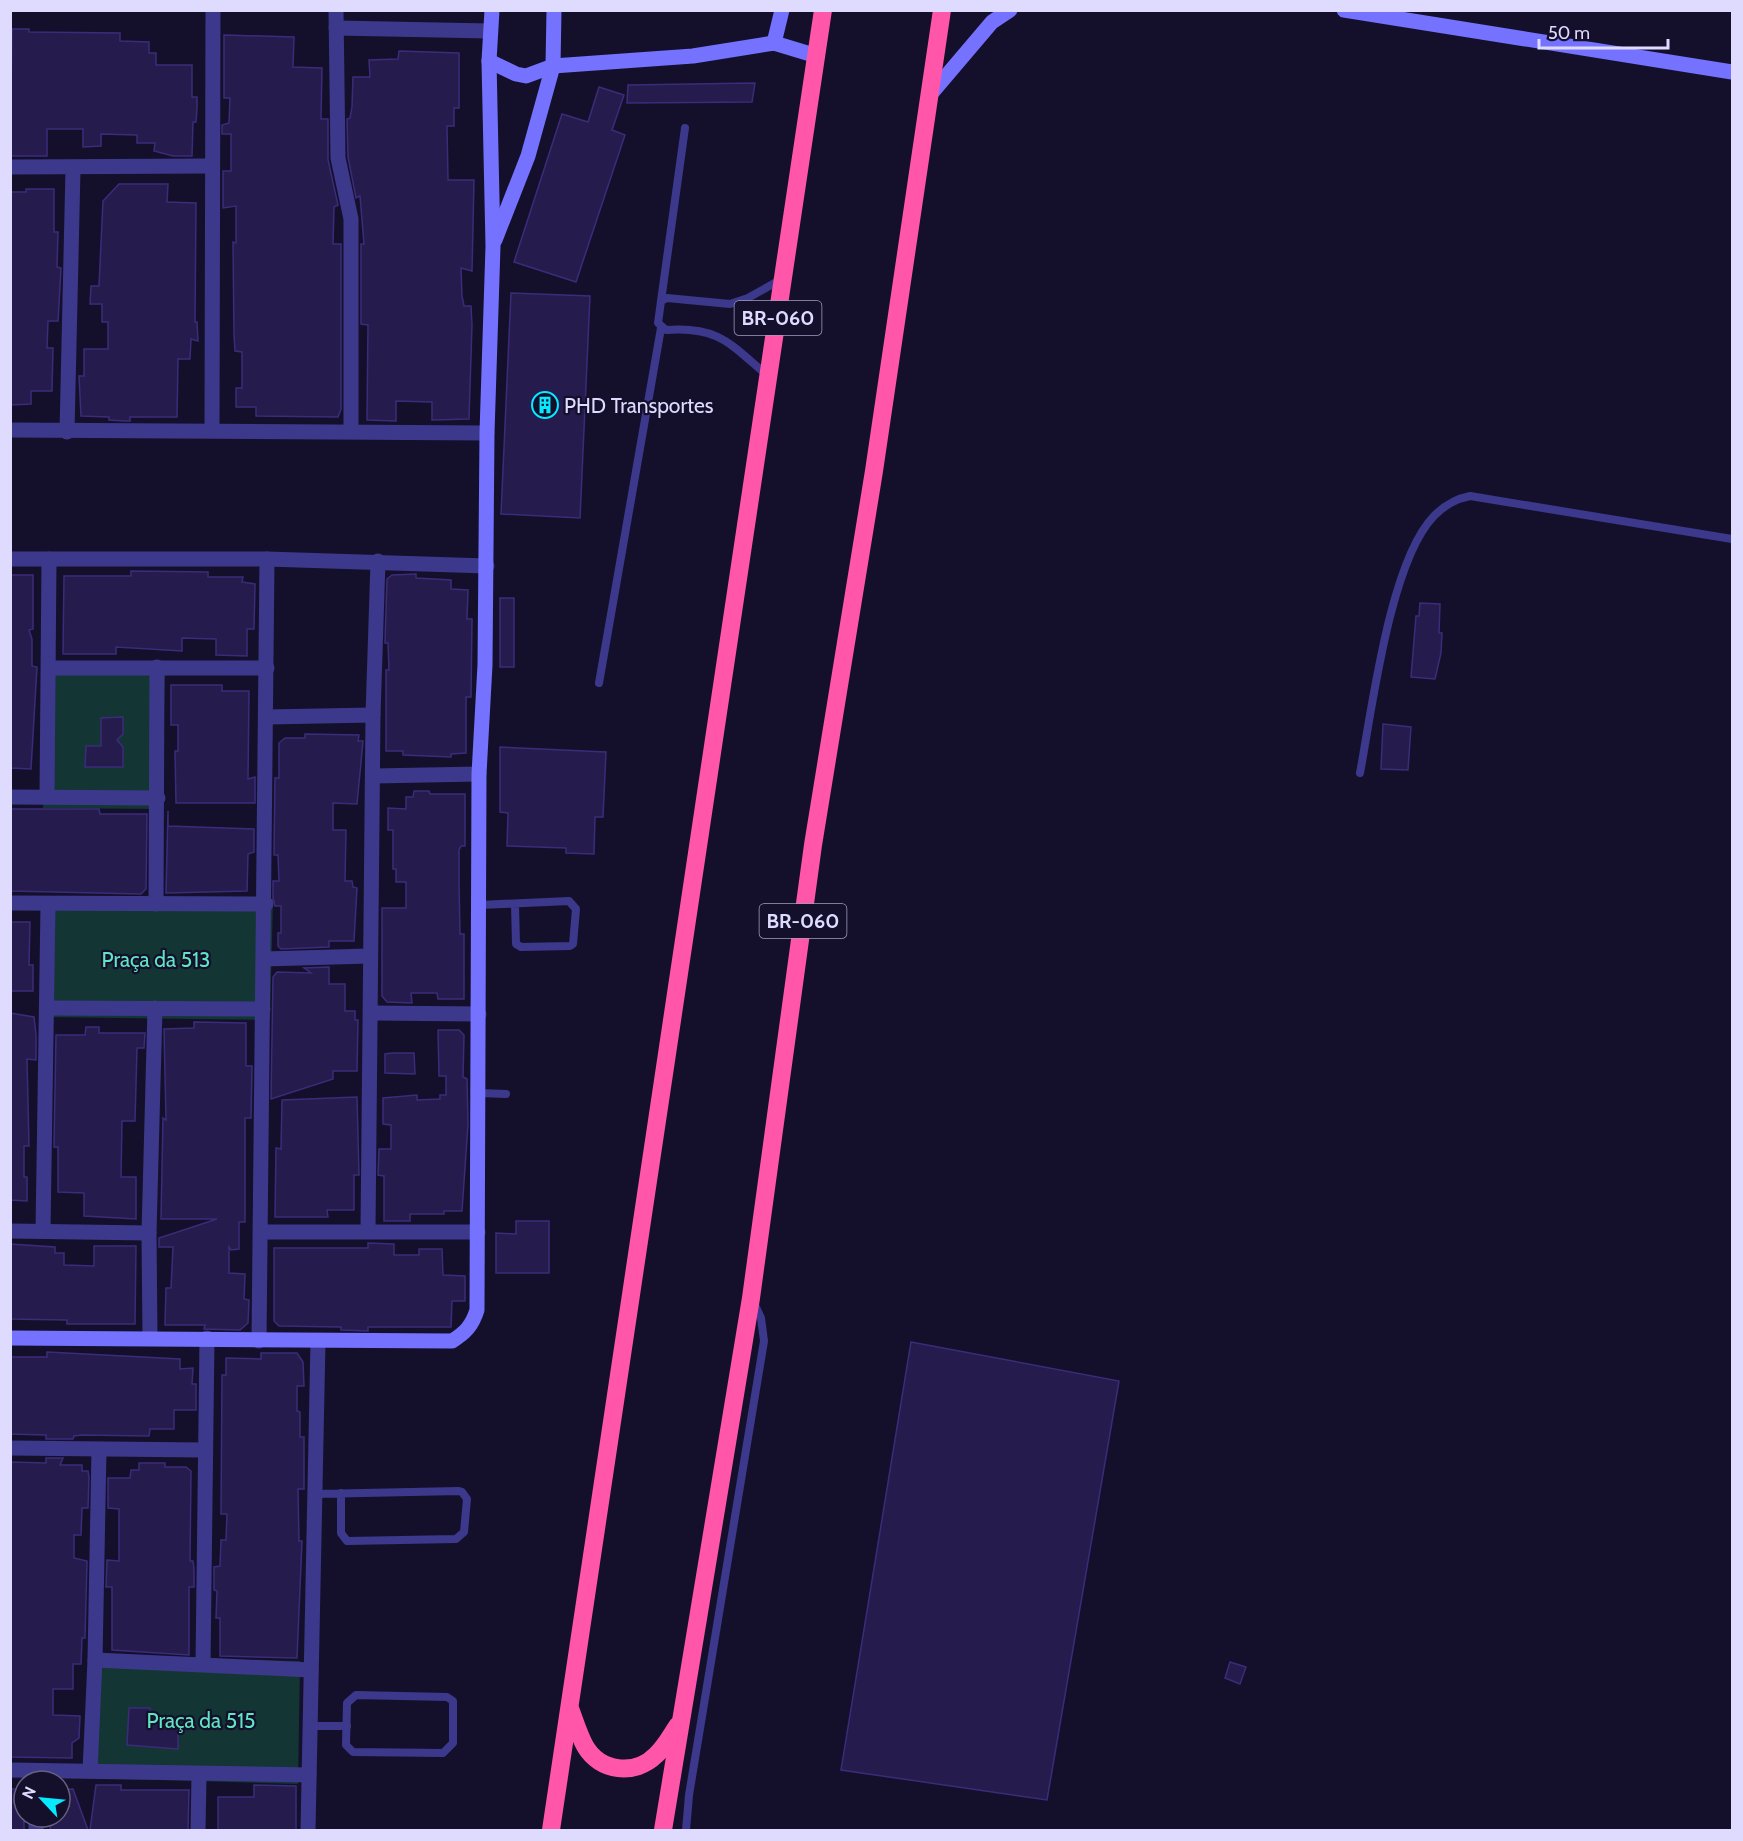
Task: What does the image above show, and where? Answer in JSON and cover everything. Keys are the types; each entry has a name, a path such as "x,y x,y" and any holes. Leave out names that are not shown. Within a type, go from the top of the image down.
{"highway":[{"name":"BR-060","path":"551,1830 823,10"},
{"name":"BR-060","path":"663,1830 751,1298 813,845 874,471 942,10"},
{"path":"570,1710 585,1746 594,1758 616,1769 642,1765 657,1755 680,1723"}],"street":[{"path":"212,430 210,166 213,10"},
{"path":"336,10 338,158 351,219 351,431"},
{"path":"10,1338 150,1337 259,1341 452,1341 465,1333 473,1322 477,1310 478,1232 479,774 486,665 487,433 493,246 489,61 492,10"},
{"path":"493,246 528,156 553,66 554,10"},
{"path":"774,43 782,10"},
{"path":"930,95 988,16 1010,10"},
{"path":"1344,10 1732,72"},
{"path":"336,28 490,31"},
{"path":"489,61 516,74 526,76 553,66 693,56 774,43 816,56"},
{"path":"10,167 73,169 210,166"},
{"path":"68,432 73,169"},
{"path":"10,430 487,433"},
{"path":"47,797 49,558"},
{"path":"10,559 267,559 487,566"},
{"path":"259,1341 266,904 267,559"},
{"path":"368,1231 371,1013 369,956 378,561"},
{"path":"156,904 157,667"},
{"path":"49,669 267,668"},
{"path":"267,717 373,715"},
{"path":"374,776 479,774"},
{"path":"10,797 158,798"},
{"path":"10,903 48,905 266,904"},
{"path":"43,1231 48,905"},
{"path":"264,959 369,956"},
{"path":"46,1008 263,1009"},
{"path":"150,1337 149,1233 155,1008"},
{"path":"371,1013 479,1014"},
{"path":"10,1230 149,1233"},
{"path":"261,1232 478,1232"},
{"path":"203,1664 203,1450 207,1338"},
{"path":"308,1830 318,1341"},
{"path":"10,1448 203,1450"},
{"path":"90,1771 95,1660 99,1450"},
{"path":"95,1660 311,1670"},
{"path":"72,1773 90,1771 199,1775 309,1775"},
{"path":"198,1830 199,1775"}],"lane":[{"path":"599,683 661,328 657,316 685,128"},
{"path":"661,301 667,298 720,305 736,303 783,278"},
{"path":"661,328 699,329 716,335 769,377"},
{"path":"1360,773 1393,607 1417,542 1432,518 1443,507 1457,499 1470,496 1732,538"},
{"path":"479,905 569,901 576,909 573,944 570,946 521,947 516,944 514,904"},
{"path":"479,1093 506,1094"},
{"path":"686,1830 691,1783 764,1341 761,1318 751,1298"},
{"path":"315,1494 340,1493 462,1492 467,1499 464,1532 456,1539 347,1541 341,1533 340,1493"},
{"path":"356,1695 447,1697 453,1701 453,1743 443,1753 353,1752 346,1745 346,1726 346,1703 356,1695"},
{"path":"310,1726 346,1726"}],"green space":[{"path":"49,661 165,663 162,809 43,808"},
{"name":"Praça da 513","path":"273,899 270,1020 40,1017 42,900"},
{"name":"Praça da 515","path":"92,1658 300,1661 298,1784 88,1778"}],"building":[{"path":"12,29 29,29 29,32 120,33 120,41 149,42 149,53 156,53 156,65 192,65 192,97 197,97 197,108 196,122 193,122 192,156 173,156 154,151 155,143 137,143 137,135 101,134 101,146 83,147 83,129 47,129 47,156 10,156"},
{"path":"224,35 294,37 293,67 322,68 321,119 328,119 328,160 338,205 334,207 333,244 341,244 341,409 338,417 256,416 256,407 236,407 236,388 242,388 242,352 235,351 234,335 233,242 236,243 236,206 223,208 223,171 231,171 231,134 222,134 222,125 229,123 230,98 224,98"},
{"path":"399,51 459,53 459,108 454,108 454,126 447,126 448,180 474,180 472,271 461,268 464,306 471,306 469,419 432,420 432,402 396,401 396,421 367,420 368,325 361,324 361,244 364,244 360,196 356,198 348,157 347,119 350,118 352,107 353,77 370,77 369,60 398,59"},
{"path":"755,83 752,102 627,103 628,85"},
{"path":"599,87 624,95 612,130 625,135 576,282 514,262 562,114 588,122"},
{"path":"119,184 168,184 167,202 196,203 195,322 197,322 198,341 191,339 190,359 178,359 177,417 130,417 130,421 124,421 109,420 109,417 81,416 79,376 84,376 84,349 108,349 108,322 102,322 102,304 90,304 91,286 99,286 103,201"},
{"path":"26,189 54,189 54,232 58,232 57,267 61,268 58,321 48,321 47,348 53,348 52,391 31,391 31,404 10,405 10,192 26,192"},
{"name":"PHD Transportes","path":"511,293 590,296 580,518 501,514"},
{"path":"131,571 208,572 208,577 243,577 242,582 255,584 254,629 247,629 247,656 216,655 216,639 182,638 182,651 116,647 116,654 63,654 64,576 131,576"},
{"path":"416,574 416,578 451,580 451,589 468,590 467,619 472,619 471,697 466,697 466,753 451,754 451,757 403,755 403,751 386,751 386,670 389,670 388,643 385,643 387,579 392,575"},
{"path":"10,575 33,575 33,629 29,630 32,639 32,666 37,667 31,769 10,768"},
{"path":"500,598 514,598 514,667 500,667"},
{"path":"1420,603 1440,604 1441,653 1435,679 1411,677 1416,616 1419,616"},
{"path":"171,685 222,685 222,691 249,691 248,779 255,777 255,803 176,803 175,751 178,751 178,725 171,725"},
{"path":"123,717 123,734 117,740 123,747 123,767 85,767 86,746 101,746 101,718"},
{"path":"1383,724 1411,727 1408,770 1381,769"},
{"path":"305,734 359,735 358,741 363,741 357,804 333,803 333,830 346,830 345,881 352,881 353,887 357,888 354,941 329,941 329,947 281,949 278,946 278,933 281,933 281,906 275,906 273,898 273,881 279,881 278,855 274,855 275,778 279,778 279,743 285,738 305,738"},
{"path":"500,747 606,752 603,817 595,817 594,854 566,853 566,848 507,846 508,813 500,812"},
{"path":"414,791 429,791 430,794 465,794 465,846 461,846 459,850 460,934 464,934 464,999 438,999 437,993 411,993 412,1003 387,1002 382,996 382,908 406,908 406,882 396,882 396,869 393,869 393,830 388,830 388,808 406,809 406,797 413,797"},
{"path":"10,809 99,809 100,814 147,814 146,889 141,894 10,891"},
{"path":"168,811 168,826 254,829 254,852 248,854 247,891 166,893"},
{"path":"10,922 30,922 29,965 33,965 33,991 10,991"},
{"path":"329,967 329,984 345,984 345,1011 355,1011 355,1020 358,1020 357,1071 333,1071 333,1079 271,1099 273,977 277,972 311,973 304,968"},
{"path":"10,1013 34,1017 36,1035 36,1060 27,1059 29,1146 24,1146 24,1177 27,1177 27,1201 10,1200"},
{"path":"194,1022 246,1023 246,1066 252,1066 251,1118 245,1118 245,1222 239,1222 239,1249 231,1250 229,1247 229,1273 245,1274 244,1299 249,1300 248,1323 240,1330 204,1329 205,1325 165,1325 166,1288 171,1288 173,1247 159,1247 159,1238 217,1219 161,1219 163,1118 166,1120 164,1029 194,1028"},
{"path":"86,1027 99,1027 99,1033 145,1033 144,1048 137,1048 135,1121 122,1121 121,1177 136,1177 136,1219 84,1216 84,1193 58,1192 58,1147 54,1147 56,1035 85,1035"},
{"path":"438,1030 459,1030 464,1035 463,1077 467,1079 468,1124 462,1211 444,1211 444,1214 410,1214 410,1221 384,1221 384,1176 378,1175 379,1149 391,1149 391,1125 383,1124 383,1098 417,1095 417,1100 440,1099 440,1095 446,1095 446,1076 439,1076"},
{"path":"414,1053 415,1074 385,1073 385,1054"},
{"path":"357,1097 359,1175 354,1175 354,1210 327,1210 328,1217 275,1217 276,1148 281,1149 282,1100"},
{"path":"516,1221 549,1221 549,1273 496,1273 496,1233 516,1234"},
{"path":"368,1243 394,1244 394,1255 419,1255 419,1249 442,1249 443,1275 465,1276 465,1301 452,1301 451,1327 368,1327 368,1331 341,1330 341,1327 279,1326 274,1321 274,1248 368,1248"},
{"path":"10,1244 55,1247 55,1253 64,1253 64,1265 94,1266 94,1246 136,1246 135,1324 67,1324 67,1320 10,1319"},
{"path":"911,1342 1119,1381 1047,1800 841,1770"},
{"path":"47,1352 180,1359 180,1369 193,1368 192,1384 196,1384 196,1410 174,1410 174,1429 150,1429 149,1436 82,1435 74,1436 73,1439 46,1439 46,1435 10,1434 10,1357 47,1357"},
{"path":"261,1353 297,1353 303,1362 304,1386 297,1386 300,1437 304,1437 304,1489 298,1489 299,1541 302,1541 297,1658 220,1656 220,1618 216,1618 217,1591 214,1590 214,1567 220,1566 221,1540 226,1540 227,1514 221,1514 222,1375 226,1375 226,1358 261,1359"},
{"path":"46,1458 63,1458 60,1465 82,1465 82,1471 88,1471 89,1477 88,1508 82,1508 81,1535 74,1535 74,1558 87,1561 85,1638 82,1638 81,1664 73,1664 73,1689 53,1689 53,1715 80,1716 79,1738 72,1743 72,1758 10,1757 10,1462 46,1463"},
{"path":"139,1463 165,1463 165,1467 186,1467 191,1471 190,1561 193,1561 194,1587 189,1587 189,1655 112,1650 112,1587 106,1587 107,1560 119,1561 119,1509 108,1508 108,1478 130,1478 131,1470 139,1470"},
{"path":"1230,1662 1246,1667 1240,1684 1225,1678"},
{"path":"129,1708 150,1708 150,1724 178,1724 178,1749 127,1745"},
{"path":"96,1785 121,1785 121,1790 189,1790 188,1830 90,1830"},
{"path":"254,1785 296,1786 296,1830 218,1830 218,1797 254,1797"},
{"path":"10,1789 12,1789 12,1829 24,1830 10,1830"},
{"path":"72,1789 88,1830 50,1830 72,1829"}],"place":[{"name":"PHD Transportes","path":"545,405"}]}
